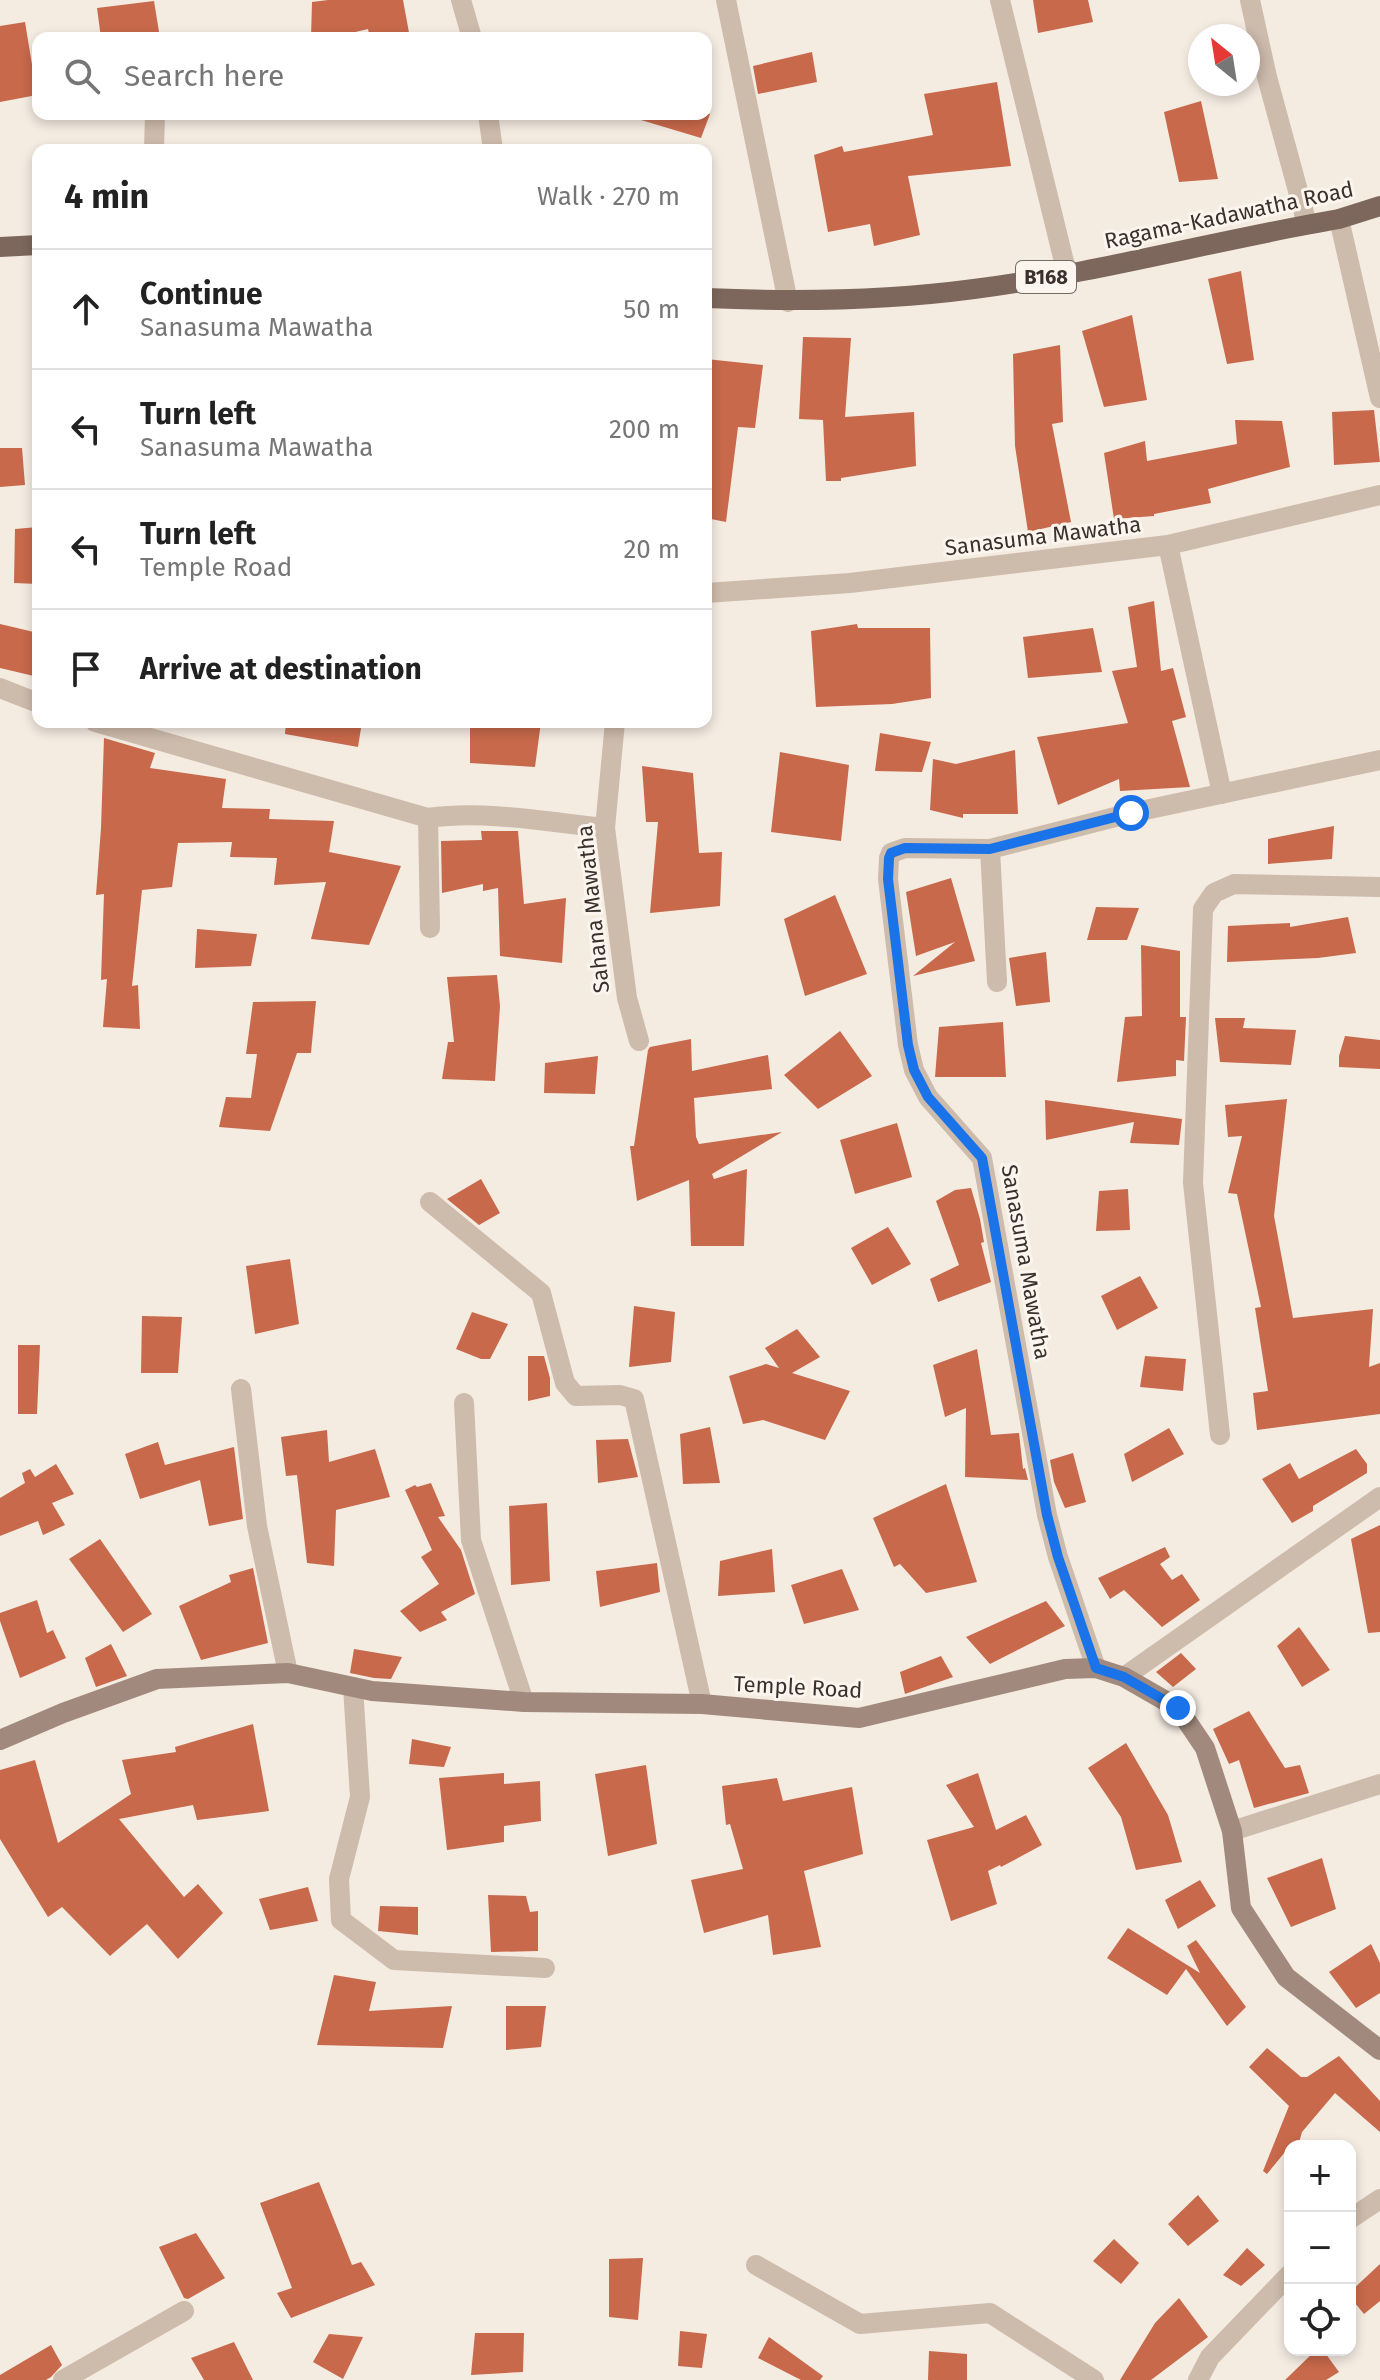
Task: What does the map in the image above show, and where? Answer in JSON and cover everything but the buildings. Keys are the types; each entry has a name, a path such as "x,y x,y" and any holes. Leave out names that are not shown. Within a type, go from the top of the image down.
{"main road":[{"name":"Ragama-Kadawatha Road","path":"712,298 788,302 887,298 975,289 1067,274 1339,219 1380,206"},
{"path":"0,247 32,245"}],"street":[{"path":"461,0 470,32"},
{"path":"726,0 788,302"},
{"path":"1000,0 1067,274"},
{"path":"1250,0 1267,77 1307,224"},
{"path":"154,144 155,120"},
{"path":"489,120 492,144"},
{"path":"1339,219 1380,398"},
{"name":"Sanasuma Mawatha","path":"712,593 850,583 1168,545 1380,495"},
{"path":"1168,545 1222,794"},
{"path":"0,688 32,701"},
{"path":"116,728 428,818 490,816 605,828"},
{"name":"Sahana Mawatha","path":"614,728 605,828 627,998 639,1041"},
{"name":"Sanasuma Mawatha","path":"1096,1668 1047,1515 982,1158 928,1097 914,1070 908,1045 888,879 889,858 891,853 905,848 990,849 1380,760"},
{"path":"428,818 430,928"},
{"path":"990,849 997,982"},
{"path":"1220,1435 1193,1183 1203,909 1214,893 1234,884 1380,887"},
{"path":"430,1202 541,1293 565,1383 576,1396 620,1395 634,1399 702,1704"},
{"path":"241,1389 257,1526 288,1673"},
{"path":"464,1403 471,1540 524,1702"},
{"path":"1124,1677 1380,1497"},
{"name":"Temple Road","path":"0,1740 157,1679 288,1673 372,1691 524,1702 702,1704 859,1718 1065,1669 1096,1668 1124,1677 1178,1708 1205,1748 1232,1831 1241,1908 1286,1977 1380,2050"},
{"path":"353,1687 360,1797 339,1879 341,1920 394,1960 545,1968"},
{"path":"1232,1831 1380,1784"},
{"path":"1356,2215 1380,2199"},
{"path":"756,2265 860,2324 990,2313 1094,2380"},
{"path":"1198,2380 1210,2357 1284,2280"},
{"path":"63,2380 184,2311"}],"route":[{"path":"1131,813 990,849 905,848 891,853 888,879 908,1045 914,1070 928,1097 982,1158 1047,1515 1096,1668 1124,1677 1178,1708"}]}
